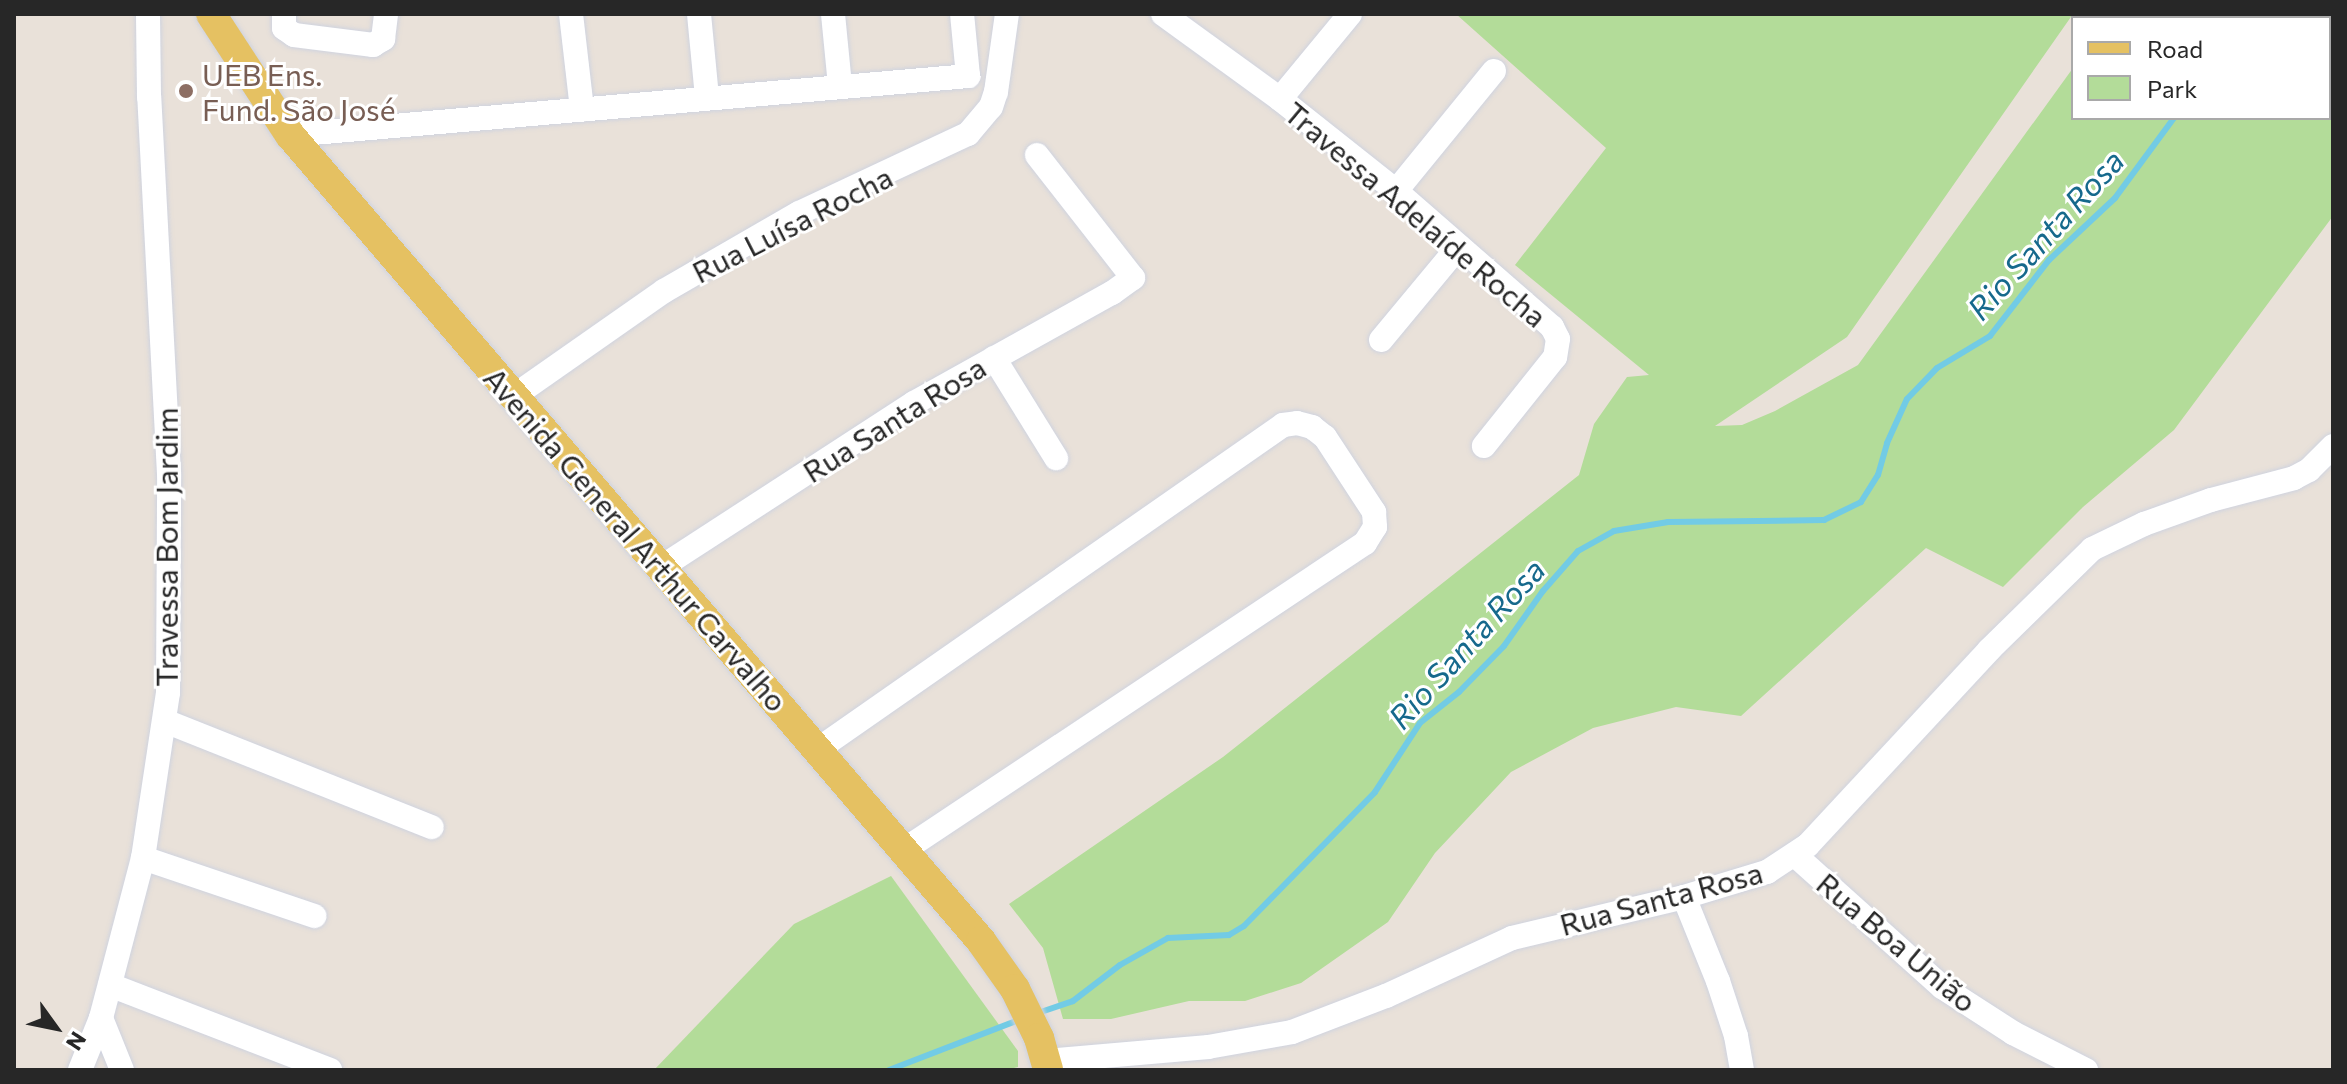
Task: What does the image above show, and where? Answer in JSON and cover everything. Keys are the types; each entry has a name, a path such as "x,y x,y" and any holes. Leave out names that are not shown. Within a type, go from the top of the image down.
{"main road":[{"name":"Avenida General Arthur Carvalho","path":"211,14 290,135 981,941 1015,989 1044,1056"}],"street":[{"name":"Travessa Bom Jardim","path":"80,1070 101,1018 143,858 165,721 169,474 149,97 148,14"},
{"path":"284,14 284,28 294,35 373,45 383,39 386,14"},
{"path":"571,14 582,109"},
{"path":"699,14 707,97"},
{"path":"833,14 840,86"},
{"path":"290,135 968,76 962,14"},
{"name":"Rua Luísa Rocha","path":"514,396 664,291 799,213 968,134 991,107 1007,14"},
{"path":"1280,99 1350,14"},
{"name":"Travessa Adelaíde Rocha","path":"1166,15 1280,99 1396,191 1552,327 1559,348 1549,367 1484,446"},
{"path":"1396,191 1494,71"},
{"name":"Rua Santa Rosa","path":"660,568 914,403 1112,293 1133,278 1037,155"},
{"path":"1381,340 1459,246"},
{"path":"994,358 1056,458"},
{"path":"817,750 1283,425 1297,423 1312,427 1325,437 1374,512 1375,527 1365,543 904,850"},
{"name":"Rua Santa Rosa","path":"1044,1056 1208,1047 1292,1032 1386,996 1469,955 1512,938 1743,882 1796,856 1989,650 2092,549 2144,524 2211,500 2294,478 2309,470 2333,446"},
{"path":"165,721 432,827"},
{"name":"Rua Boa União","path":"1796,856 1942,987 1974,1011 2086,1070"},
{"path":"143,858 314,916"},
{"path":"1684,897 1718,981 1736,1036 1742,1070"},
{"path":"110,985 330,1070"},
{"path":"101,1018 122,1070"}],"green space":[{"path":"1456,14 2073,14 1847,337 1715,426 1742,425 1775,411 1858,365 2071,71 2071,120 2331,120 2331,16 2114,16 2116,14 2333,14 2333,216 2174,430 2083,507 2003,587 1926,548 1741,716 1676,707 1593,728 1511,772 1435,853 1388,922 1301,983 1245,1001 1189,1001 1111,1019 1063,1019 1043,948 1009,904 1223,757 1579,475 1594,424 1627,377 1649,375 1515,265 1606,148"},
{"path":"891,876 1018,1051 1018,1067 1006,1070 654,1070 794,924"}],"waterway":[{"name":"Rio Santa Rosa","path":"1035,1014 1073,1001 1120,965 1168,938 1229,935 1244,926 1375,792 1420,723 1459,692 1504,646 1543,591 1578,551 1614,531 1668,522 1824,520 1861,502 1878,475 1887,443 1907,399 1937,368 1990,336 2049,260 2115,198 2173,120"},
{"name":"Rio Santa Rosa","path":"889,1070 1021,1019"}],"place":[{"name":"UEB Ens. Fund. São José","path":"186,91"}]}
